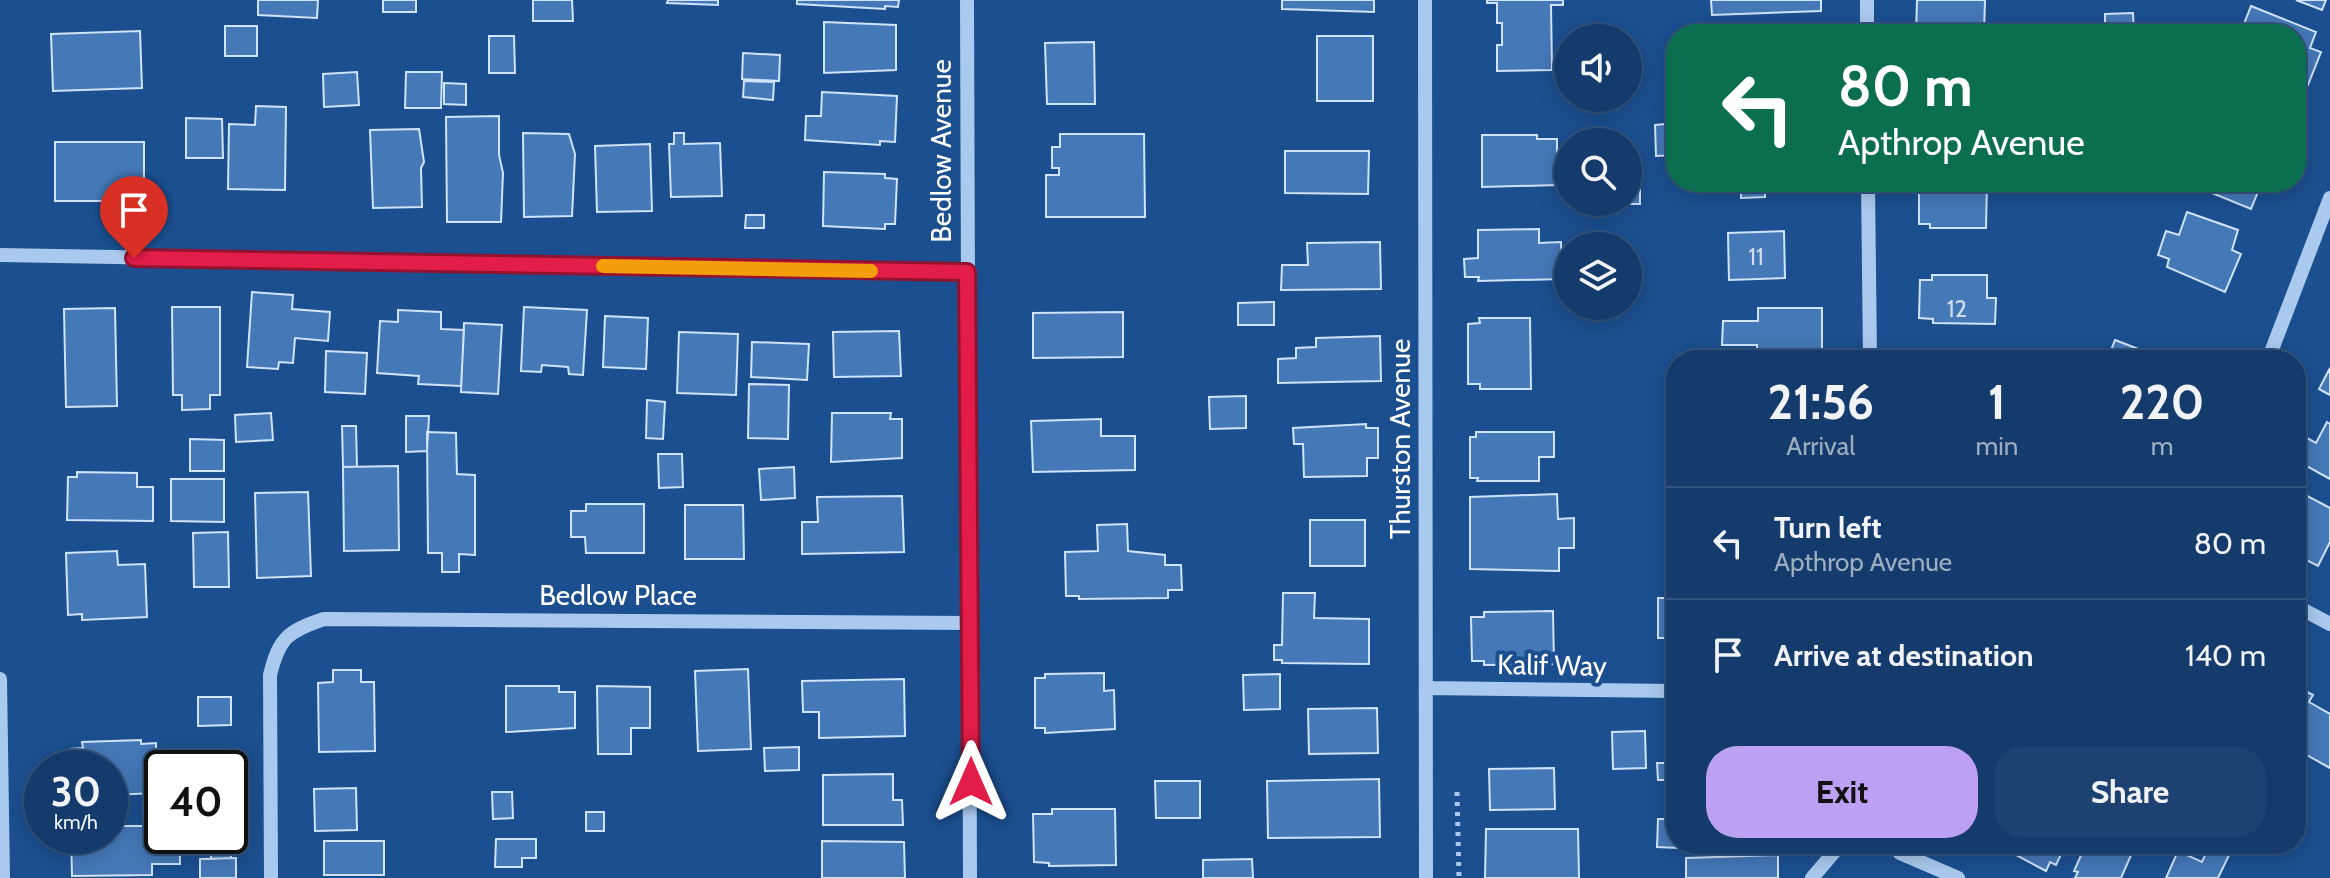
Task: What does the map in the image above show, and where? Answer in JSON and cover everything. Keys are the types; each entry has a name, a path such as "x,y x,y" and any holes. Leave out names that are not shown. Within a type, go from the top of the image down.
{"street":[{"name":"Bedlow Avenue","path":"967,0 970,878"},
{"name":"Thurston Avenue","path":"1425,0 1426,878"},
{"path":"1867,0 1867,24"},
{"path":"1868,192 1870,350"},
{"path":"2272,350 2330,198"},
{"path":"0,255 967,272"},
{"path":"2306,611 2330,624"},
{"name":"Bedlow Place","path":"271,878 270,675 276,649 294,629 324,619 971,623"},
{"path":"0,679 3,878"},
{"name":"Kalif Way","path":"1426,688 1666,691"},
{"path":"1812,878 1832,854"},
{"path":"1902,854 1958,878"}],"building":[{"path":"258,0 318,0 317,18 258,15"},
{"path":"383,0 416,0 416,12 383,12"},
{"path":"533,0 572,0 573,21 533,21"},
{"path":"668,0 718,0 718,5 667,3"},
{"path":"797,0 899,0 898,7 885,6 885,9 797,4"},
{"path":"1282,0 1374,0 1374,12 1282,9"},
{"path":"1487,0 1563,0 1563,5 1551,5 1552,70 1497,71 1497,45 1502,45 1502,23 1497,23 1497,3 1487,3"},
{"path":"1711,0 1821,0 1821,11 1712,15"},
{"path":"1917,0 1985,0 1984,24 1916,24"},
{"path":"2296,0 2326,0 2322,10"},
{"path":"2251,6 2296,24 2244,24"},
{"path":"2133,13 2134,24 2105,24 2105,14"},
{"path":"824,22 896,25 896,70 824,73"},
{"path":"225,26 257,26 257,56 225,56"},
{"path":"2306,28 2316,32 2310,48 2321,52 2308,85"},
{"path":"140,31 142,88 53,91 51,34"},
{"path":"489,36 514,36 515,73 489,73"},
{"path":"1317,36 1373,36 1373,101 1317,101"},
{"path":"1094,42 1095,104 1047,104 1045,43"},
{"path":"743,53 780,55 779,81 742,79"},
{"path":"357,72 359,105 324,107 323,74"},
{"path":"406,72 442,72 441,108 405,108"},
{"path":"744,81 774,82 773,100 743,97"},
{"path":"444,83 466,84 466,105 444,104"},
{"path":"822,92 897,96 895,142 880,141 880,145 805,140 806,116 821,116"},
{"path":"256,106 286,107 285,190 228,189 229,124 255,125"},
{"path":"499,116 499,155 503,173 501,222 447,222 446,117"},
{"path":"186,118 222,119 223,158 186,158"},
{"path":"1666,124 1666,156 1656,156 1655,125"},
{"path":"419,129 424,162 421,168 422,207 373,208 370,130"},
{"path":"523,133 569,134 575,154 572,216 524,217"},
{"path":"674,133 684,133 684,144 720,143 722,196 671,197 669,144 674,144"},
{"path":"1060,134 1144,134 1145,217 1046,217 1046,175 1059,175 1059,168 1052,168 1052,147 1060,147"},
{"path":"1482,135 1537,135 1537,139 1554,139 1554,185 1482,187"},
{"path":"55,142 144,142 144,201 55,201"},
{"path":"650,144 652,211 597,212 595,146"},
{"path":"1285,151 1369,151 1368,194 1285,193"},
{"path":"824,172 885,174 885,178 897,179 895,224 885,224 885,229 823,226"},
{"path":"1741,192 1765,192 1765,197 1741,198"},
{"path":"1919,192 1987,192 1986,228 1930,228 1930,224 1919,224"},
{"path":"2209,192 2258,192 2251,209"},
{"path":"2187,212 2238,230 2232,250 2241,254 2225,292 2167,267 2169,259 2158,255 2166,231 2179,235"},
{"path":"746,215 764,215 764,228 745,228"},
{"path":"1539,229 1539,243 1554,242 1554,279 1478,281 1479,277 1465,277 1464,259 1478,258 1478,230"},
{"path":"1784,231 1785,278 1729,280 1728,233"},
{"path":"1380,242 1381,289 1281,290 1282,265 1308,265 1307,243"},
{"path":"1932,275 1987,275 1987,298 1996,298 1995,324 1933,323 1933,319 1919,318 1920,280 1932,280"},
{"path":"252,292 293,295 292,309 330,312 328,341 295,338 293,363 279,362 278,369 247,367"},
{"path":"1274,302 1274,325 1238,325 1238,303"},
{"path":"172,307 220,307 220,395 210,395 210,409 182,410 182,395 173,395"},
{"path":"524,307 587,310 583,375 569,374 568,367 542,365 541,372 521,371"},
{"path":"115,308 117,406 66,407 64,309"},
{"path":"1758,308 1822,308 1822,350 1757,350 1757,345 1722,345 1723,321 1758,321"},
{"path":"398,310 441,312 441,329 464,330 461,386 418,384 419,376 377,373 380,321 398,322"},
{"path":"1123,312 1123,357 1033,358 1033,313"},
{"path":"605,316 648,318 646,369 603,367"},
{"path":"1479,318 1530,318 1531,389 1480,389 1480,384 1468,384 1468,324 1480,323"},
{"path":"464,323 502,325 498,394 461,392"},
{"path":"899,331 901,376 834,377 833,332"},
{"path":"679,332 738,334 736,395 677,393"},
{"path":"1380,336 1381,381 1278,383 1278,359 1296,358 1296,348 1316,347 1316,338"},
{"path":"2115,340 2141,350 2111,350"},
{"path":"752,342 809,344 807,380 751,377"},
{"path":"326,351 367,353 365,394 325,392"},
{"path":"2330,368 2330,395 2319,389"},
{"path":"749,384 789,385 788,439 748,438"},
{"path":"1246,396 1246,428 1210,429 1209,397"},
{"path":"647,400 665,402 663,439 646,438"},
{"path":"271,413 273,440 236,442 235,415"},
{"path":"832,413 891,413 890,419 902,419 902,458 831,462"},
{"path":"406,416 429,416 427,451 406,452"},
{"path":"1101,419 1101,436 1135,436 1135,470 1033,472 1031,421"},
{"path":"2327,422 2330,424 2330,479 2306,466 2306,438 2316,443"},
{"path":"1366,424 1366,428 1378,428 1378,458 1367,458 1367,476 1304,477 1303,444 1294,444 1293,428"},
{"path":"342,426 356,426 357,467 343,467"},
{"path":"427,432 456,433 457,474 475,475 475,555 459,554 459,572 442,572 442,553 428,553"},
{"path":"1476,432 1554,432 1554,457 1539,457 1539,481 1477,481 1478,478 1470,478 1470,437 1476,437"},
{"path":"190,439 224,440 224,471 190,471"},
{"path":"658,454 682,454 683,487 659,488"},
{"path":"398,466 399,550 344,551 343,467"},
{"path":"794,467 795,498 761,500 759,469"},
{"path":"77,472 137,473 137,487 153,487 153,521 67,520 68,477 77,477"},
{"path":"171,479 224,479 224,522 171,521"},
{"path":"308,492 311,576 257,578 255,493"},
{"path":"1557,494 1558,519 1574,518 1574,548 1559,548 1559,571 1470,569 1470,497"},
{"path":"2306,495 2330,508 2330,542 2318,566 2306,560"},
{"path":"902,496 904,552 802,554 802,522 818,522 817,497"},
{"path":"586,504 644,504 644,553 586,553 585,537 571,537 571,511 586,511"},
{"path":"685,505 743,505 744,559 685,559"},
{"path":"1310,520 1365,520 1365,566 1310,566"},
{"path":"1127,524 1128,551 1165,555 1165,565 1181,565 1182,590 1168,590 1168,598 1079,599 1079,596 1066,596 1065,552 1098,551 1097,525"},
{"path":"228,532 229,587 194,587 193,533"},
{"path":"117,551 118,565 145,564 147,617 82,620 82,614 68,615 66,553"},
{"path":"1283,593 1315,593 1314,618 1369,619 1369,664 1282,663 1282,660 1274,660 1274,645 1282,645"},
{"path":"1658,598 1666,598 1666,638 1658,638"},
{"path":"1553,611 1554,664 1484,665 1484,661 1472,661 1471,617 1484,617 1484,612"},
{"path":"748,669 751,749 698,751 695,671"},
{"path":"333,670 361,670 361,682 374,682 375,751 319,752 318,683 333,682"},
{"path":"1104,673 1104,691 1114,690 1115,729 1045,733 1045,728 1035,728 1035,678 1045,678 1045,674"},
{"path":"1280,674 1280,709 1244,710 1243,675"},
{"path":"904,679 905,736 819,738 819,712 803,712 802,681"},
{"path":"506,686 559,686 559,692 575,692 575,728 506,732"},
{"path":"597,686 650,687 650,728 631,728 631,754 598,754"},
{"path":"2306,691 2313,695 2309,702 2330,714 2330,768 2306,755"},
{"path":"198,697 231,697 231,725 198,726"},
{"path":"1377,708 1378,753 1309,754 1308,709"},
{"path":"1645,731 1646,768 1613,769 1612,732"},
{"path":"141,740 141,744 156,743 156,750 144,750 144,794 128,794 128,750 71,750 83,748 82,742"},
{"path":"799,747 799,770 765,771 764,748"},
{"path":"1657,763 1666,763 1666,780 1658,780"},
{"path":"1554,768 1555,809 1490,810 1489,769"},
{"path":"893,774 893,800 902,800 903,825 823,825 823,775"},
{"path":"1379,779 1380,837 1268,838 1267,781"},
{"path":"1155,781 1200,781 1200,818 1156,818"},
{"path":"356,788 357,830 315,831 314,789"},
{"path":"492,792 512,792 513,818 493,819"},
{"path":"1052,809 1115,809 1116,865 1049,866 1049,863 1034,862 1033,814 1052,814"},
{"path":"586,812 604,812 604,831 586,831"},
{"path":"1658,819 1666,819 1666,847 1657,847"},
{"path":"128,826 144,826 144,854 180,854 180,864 152,864 152,875 72,876 71,854 128,854"},
{"path":"1486,829 1578,829 1579,878 1485,878"},
{"path":"496,839 536,839 536,858 522,858 522,867 495,867"},
{"path":"324,841 384,841 384,875 324,875"},
{"path":"822,841 904,842 905,878 822,878"},
{"path":"211,854 231,854 231,858 211,859"},
{"path":"2061,854 2056,865 2050,862 2046,871 2016,855"},
{"path":"2082,854 2132,854 2121,878 2075,878 2078,872 2074,871"},
{"path":"2177,854 2202,862 2206,854 2230,854 2218,878 2166,878"},
{"path":"1778,855 1778,878 1686,878 1686,858"},
{"path":"236,858 236,878 200,878 200,859"},
{"path":"1252,859 1253,878 1203,878 1203,860"}],"slow traffic":[{"path":"603,266 871,271"}],"route":[{"path":"134,258 967,272 971,782"}]}
